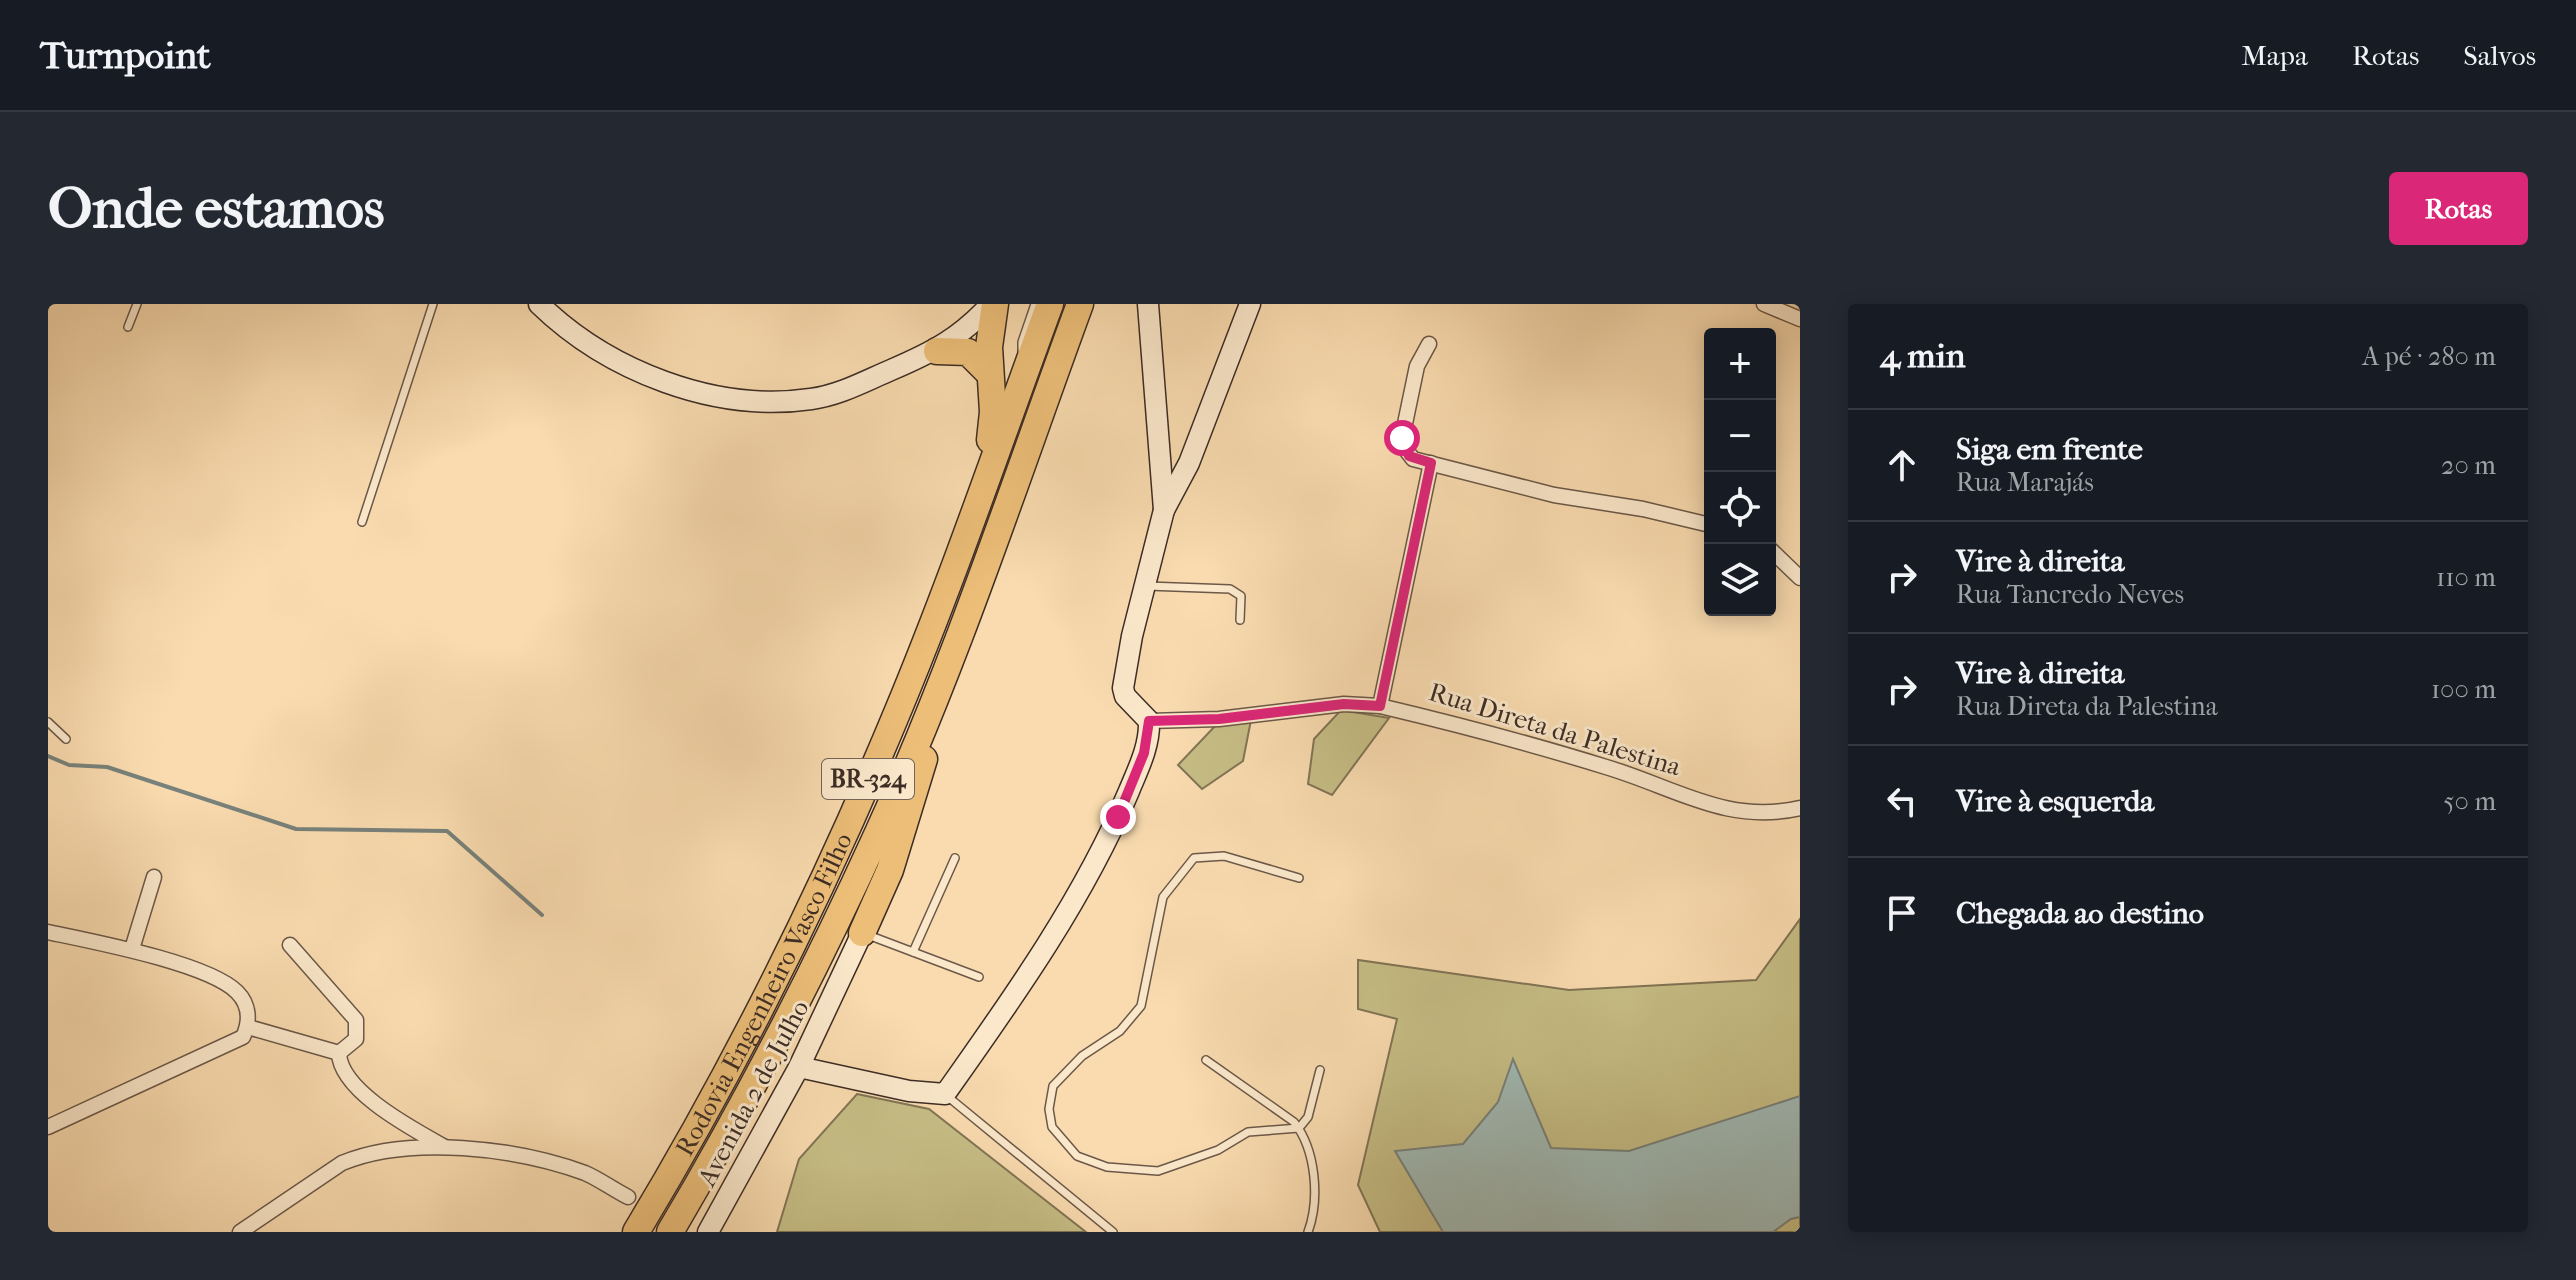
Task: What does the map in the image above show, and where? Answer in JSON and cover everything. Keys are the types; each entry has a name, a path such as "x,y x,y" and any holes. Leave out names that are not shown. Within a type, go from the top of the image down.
{"highway":[{"path":"947,585 951,552 988,447 993,412 989,373 993,304"},
{"name":"Rodovia Engenheiro Vasco Filho","path":"636,1232 747,1034 826,873 897,714 1050,304"},
{"name":"Rodovia Engenheiro Vasco Filho","path":"670,1232 714,1158 798,998 878,834 946,670 1080,304"},
{"path":"937,351 968,352 989,373"},
{"path":"862,933 890,870 913,798 946,670"}],"main road":[{"path":"539,304 573,335 634,369 672,384 743,399 777,401 823,396 937,351 993,304"},
{"path":"1148,304 1164,510"},
{"path":"799,1067 909,1091 945,1094 1083,887 1144,753 1149,721 1125,696 1123,688 1144,586 1164,510 1189,463 1250,304"},
{"name":"Avenida 2 de Julho","path":"708,1232 799,1067 862,933"}],"street":[{"path":"1764,304 1800,319"},
{"path":"1429,344 1417,366 1402,438 1409,456 1554,495 1643,509 1704,524"},
{"path":"1380,706 1431,463"},
{"path":"1776,555 1800,578"},
{"name":"Rua Direta da Palestina","path":"1149,721 1219,719 1344,704 1380,706 1609,768 1725,810 1757,815 1800,808"},
{"path":"132,949 154,877"},
{"path":"48,932 132,949 224,981 239,993 246,1005 248,1027 243,1037 229,1045 48,1127"},
{"path":"290,945 356,1020 356,1039 339,1053"},
{"path":"248,1027 339,1053"},
{"path":"339,1053 341,1066 369,1098 444,1146"},
{"path":"240,1232 350,1159 374,1153 444,1146 523,1158 585,1174 628,1197"}],"lane":[{"path":"128,327 137,304"},
{"path":"362,522 433,304"},
{"path":"1023,378 1022,342 1035,304"},
{"path":"1144,586 1230,589 1241,596 1240,620"},
{"path":"48,722 66,739"},
{"path":"1299,878 1224,856 1194,858 1163,897 1141,1006 1120,1031 1082,1056 1053,1086 1049,1109 1052,1127 1077,1156 1107,1167 1158,1171 1218,1150 1248,1132 1299,1128 1308,1117 1320,1070"},
{"path":"913,952 955,858"},
{"path":"862,933 979,977"},
{"path":"1206,1060 1299,1128 1310,1148 1312,1164 1313,1195 1308,1232"},
{"path":"945,1094 1113,1232"}],"shaded area":[{"path":"1341,710 1389,718 1332,795 1308,784 1314,739"},
{"path":"1251,720 1243,761 1202,789 1178,765 1217,724"},
{"path":"1800,919 1800,1232 1380,1232 1358,1185 1397,1019 1358,1009 1358,960 1569,990 1756,980"},
{"path":"857,1094 929,1109 1086,1232 777,1232 799,1159"}],"water":[{"path":"1513,1059 1551,1148 1629,1151 1800,1096 1800,1217 1791,1219 1773,1232 1443,1232 1395,1151 1463,1144 1498,1102"}],"waterway":[{"path":"48,756 69,765 107,767 296,829 447,831 542,915"}],"route":[{"path":"1118,817 1144,753 1149,721 1219,719 1344,704 1380,706 1431,463 1409,456 1402,438"}]}
